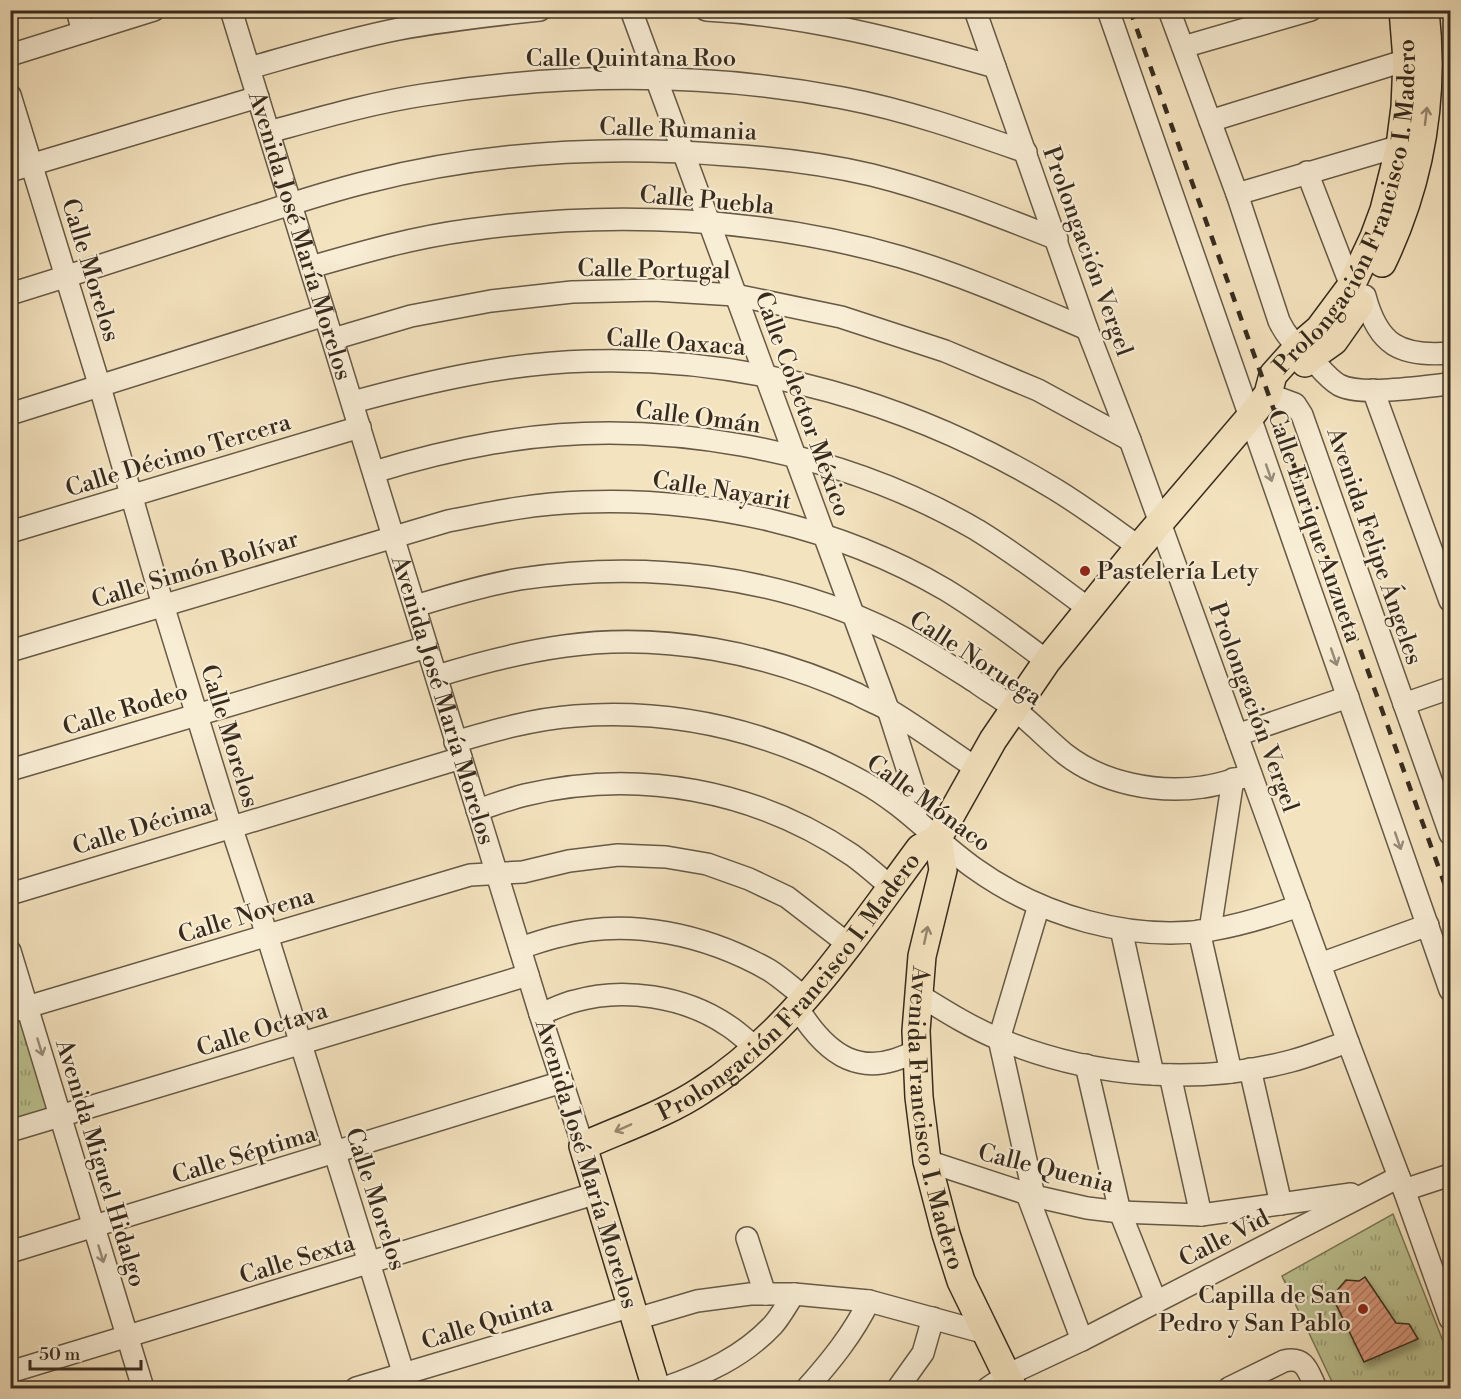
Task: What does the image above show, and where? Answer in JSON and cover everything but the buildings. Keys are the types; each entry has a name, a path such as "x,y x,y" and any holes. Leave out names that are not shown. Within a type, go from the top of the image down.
{"main road":[{"name":"Prolongación Francisco I. Madero","path":"1359,294 1400,146 1405,107 1407,60 1403,10"},
{"name":"Prolongación Francisco I. Madero","path":"583,1146 701,1091 732,1069 801,1002 920,848 938,838 976,768 1013,708 1047,661 1139,547 1250,417 1268,394 1273,375 1304,352 1319,329 1359,294 1393,240 1416,169 1424,129 1429,74 1425,10"},
{"name":"Avenida Francisco I. Madero","path":"938,838 943,870 922,956 919,994 916,1050 919,1097 927,1161 946,1234 961,1281 986,1333 1003,1384"},
{"path":"894,883 925,885 937,893"},
{"name":"Avenida José María Morelos","path":"583,1146 656,1389"}],"street":[{"path":"77,10 83,32"},
{"path":"10,55 154,10"},
{"name":"Avenida José María Morelos","path":"231,10 458,750 583,1146"},
{"path":"249,68 323,46 399,29 475,16 540,10"},
{"name":"Calle Colector México","path":"632,10 888,709 913,787 916,818"},
{"path":"706,10 815,23 906,41 995,67"},
{"name":"Prolongación Vergel","path":"975,10 1087,329 1130,440 1236,735 1242,777 1299,906 1450,1319"},
{"name":"Calle Enrique Anzueta","path":"1108,10 1450,990"},
{"path":"1169,10 1237,194 1279,321 1290,341 1304,352 1328,378 1342,386 1358,390 1373,390 1450,384"},
{"path":"1183,47 1311,10"},
{"path":"1210,122 1407,60"},
{"name":"Calle Quintana Roo","path":"269,132 344,111 421,95 476,87 577,79 656,79 750,84 844,99 936,121 1026,152"},
{"name":"Calle Morelos","path":"10,95 67,277 163,605 231,826 406,1381"},
{"path":"10,171 258,97"},
{"path":"1237,194 1400,146"},
{"name":"Calle Rumania","path":"10,294 367,182 445,165 513,156 603,150 683,151 779,159 872,175 965,202 1057,239"},
{"path":"1307,172 1359,294 1378,331 1387,340 1402,348 1428,355 1450,353"},
{"name":"Calle Puebla","path":"310,267 411,241 467,230 536,222 628,218 709,223 805,235 901,257 994,290 1087,329"},
{"name":"Calle Portugal","path":"333,339 411,316 503,299 572,292 654,290 735,295 841,317 945,351 1038,390 1130,440"},
{"path":"10,414 325,315"},
{"name":"Calle Oaxaca","path":"353,402 422,383 470,374 523,366 587,361 692,364 766,375 842,395 946,432 1053,488 1139,547"},
{"path":"1373,390 1450,601"},
{"name":"Avenida Felipe Ángeles","path":"1268,394 1294,404 1302,415 1450,834"},
{"name":"Calle Décimo Tercera","path":"10,532 360,427"},
{"name":"Calle Omán","path":"374,472 434,454 495,442 561,435 609,433 661,435 733,444 796,457 859,477 933,507 1024,560 1089,609"},
{"name":"Calle Nayarit","path":"393,537 448,521 512,508 582,502 640,502 700,507 770,520 824,536 889,561 944,589 996,622 1047,661"},
{"name":"Calle Simón Bolívar","path":"10,651 393,537"},
{"name":"Calle Noruega","path":"415,606 519,579 580,572 672,573 733,581 789,594 855,616 931,652 1013,708 1067,755 1102,775 1131,784 1164,789 1203,787 1242,777"},
{"path":"437,676 500,657 566,645 633,642 699,647 765,660 828,681 888,709 976,768"},
{"name":"Calle Rodeo","path":"10,770 428,647"},
{"path":"1404,704 1450,688"},
{"path":"1236,735 1348,697"},
{"name":"Calle Mónaco","path":"458,750 514,725 574,716 635,714 696,720 755,734 812,755 866,783 916,818 973,867 1003,887 1039,905 1079,920 1160,932 1205,930 1255,921 1299,906"},
{"name":"Calle Décima","path":"10,894 231,826 458,750"},
{"path":"1242,777 1205,930 1241,1070 1281,1204"},
{"path":"477,810 524,795 573,786 622,783 681,788 719,795 766,810 811,830 894,883"},
{"name":"Calle Novena","path":"19,1010 470,874 523,872 569,861 618,855 666,857 707,864 749,879 787,897 848,944"},
{"path":"1039,905 999,1039 1031,1195 1082,1340"},
{"path":"1320,964 1428,925"},
{"path":"1121,928 1202,1215"},
{"path":"520,948 561,935 604,929 659,931 691,937 732,951 771,972 801,1002 808,1024 840,1055 859,1063 879,1064 899,1060 916,1050"},
{"name":"Avenida Miguel Hidalgo","path":"10,951 19,1010 60,1116 143,1389"},
{"name":"Calle Octava","path":"10,1131 528,975"},
{"path":"919,994 957,1019 999,1039 1036,1052 1113,1071 1161,1075 1241,1070 1291,1061 1348,1042"},
{"path":"540,1014 576,1000 614,995 653,997 691,1006 726,1024 756,1047"},
{"path":"1086,1065 1120,1212 1156,1302"},
{"name":"Calle Séptima","path":"10,1252 335,1154 562,1082"},
{"name":"Calle Quenia","path":"927,1161 1031,1195 1087,1208 1120,1212 1202,1215 1369,1192"},
{"name":"Calle Vid","path":"1003,1384 1082,1340 1369,1192 1450,1175"},
{"name":"Calle Sexta","path":"10,1372 597,1193"},
{"path":"747,1238 765,1294"},
{"name":"Calle Quinta","path":"356,1389 406,1381 634,1312 697,1301 765,1294 794,1294 869,1301 986,1333"},
{"path":"664,1389 702,1375 742,1353 773,1324 794,1294"},
{"path":"807,1389 834,1358 859,1323 869,1301"},
{"path":"898,1389 922,1353 933,1318"},
{"path":"1229,1389 1284,1361 1297,1359 1303,1364 1316,1389"}],"green space":[{"path":"26,1011 56,1113 11,1128 11,1016"},
{"path":"1393,1214 1450,1359 1450,1388 1335,1388 1282,1276"}],"railway":[{"path":"1130,10 1450,899"}],"place":[{"name":"Pastelería Lety","path":"1085,571"},
{"name":"Capilla de San Pedro y San Pablo","path":"1363,1309"}]}
